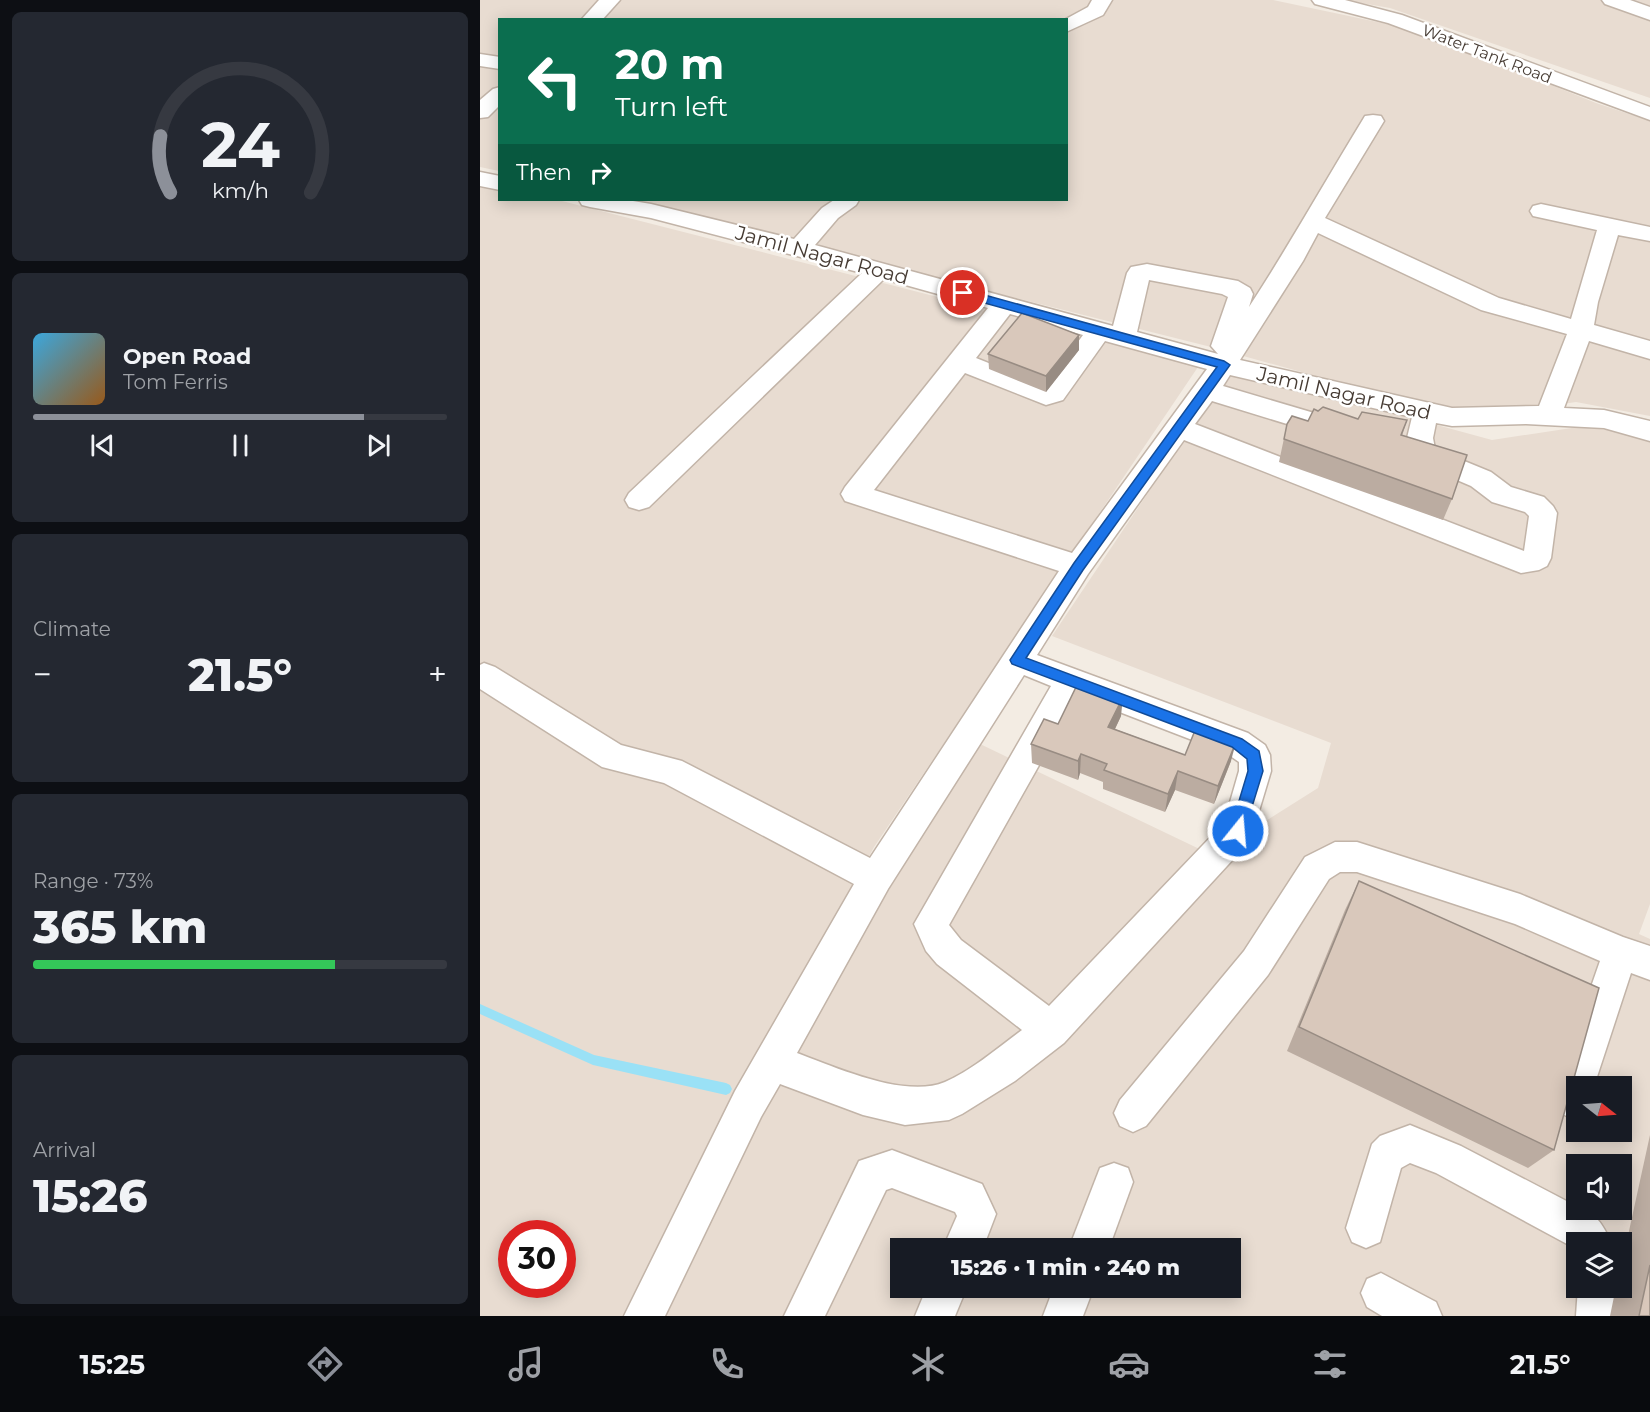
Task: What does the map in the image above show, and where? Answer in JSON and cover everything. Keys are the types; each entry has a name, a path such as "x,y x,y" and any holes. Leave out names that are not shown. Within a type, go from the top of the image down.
{"street":[{"path":"593,18 610,0"},
{"path":"1068,25 1095,11 1102,0"},
{"name":"Water Tank Road","path":"1322,0 1395,19 1650,114"},
{"path":"1612,0 1650,14"},
{"path":"480,60 498,63"},
{"path":"480,112 498,95"},
{"path":"644,1316 748,1104 876,878 1078,566 1175,434 1291,261 1312,221 1373,121"},
{"path":"480,179 498,183"},
{"name":"Jamil Nagar Road","path":"596,201 651,211 799,248 1099,330 1216,373 1452,417 1548,416 1604,419 1650,431"},
{"path":"799,248 830,213 847,201"},
{"path":"1541,211 1650,234"},
{"path":"1312,221 1490,304 1650,350"},
{"path":"1548,416 1581,329 1586,302 1610,224"},
{"path":"639,500 879,271"},
{"path":"1123,337 1139,273 1147,272 1229,287 1240,294 1216,373"},
{"path":"1005,304 971,365 855,494 1078,566"},
{"path":"971,365 1046,396 1054,394 1099,330"},
{"path":"971,365 998,346"},
{"path":"1216,373 1339,430"},
{"path":"1175,434 1521,562 1529,562 1537,558 1543,513 1534,504 1502,495 1481,479 1424,455 1420,446 1420,430 1428,412"},
{"path":"1175,434 1505,566"},
{"path":"771,1062 862,1096 905,1106 949,1101 1002,1068 1050,1030 1238,831 1256,771 1254,755 1237,743 1017,660"},
{"path":"484,676 613,757 671,771 876,878"},
{"path":"1050,1030 949,952 938,939 931,924 1071,680"},
{"path":"1133,1113 1256,963 1317,868 1335,857 1357,857 1520,910 1635,958 1581,1076"},
{"path":"1366,1228 1385,1157 1394,1149 1410,1144 1448,1159 1583,1232"},
{"path":"804,1316 873,1176 892,1169 968,1198 977,1214 967,1238"},
{"path":"1093,1238 1114,1182"},
{"path":"1381,1293 1422,1316"},
{"path":"935,1316 942,1298"},
{"path":"1063,1316 1070,1298"},
{"path":"1596,1316 1597,1298"}],"shaded area":[{"path":"480,0 1273,0 1401,27 1596,103 1650,121 1650,416 1576,402 1487,415 1431,408 1211,347 972,287 789,237 628,201 1068,201 1068,18 498,18 498,171 480,167"},
{"path":"1344,0 1650,0 1650,98 1390,8"},
{"path":"480,180 498,185 498,201 562,201 1200,364 874,847 622,1316 480,1316"},
{"path":"1231,369 1492,440 1578,427 1650,436 1650,904 1639,934 1650,939 1650,1316 665,1316 747,1135 852,951 978,743 1212,855 1318,788 1331,743 1052,636"}],"building":[{"path":"1022,313 1079,335 1046,376 988,354"},
{"path":"1323,407 1358,419 1362,412 1407,420 1401,435 1467,455 1452,499 1284,439 1287,424 1292,416 1308,421 1314,409 1318,411"},
{"path":"1079,681 1123,697 1108,727 1185,755 1196,728 1236,742 1218,786 1178,771 1168,794 1104,770 1107,764 1081,754 1078,761 1031,744 1044,719 1058,724"},
{"path":"1359,881 1599,988 1575,1076 1566,1076 1566,1107 1554,1150 1299,1027"},
{"path":"1650,1265 1650,1316 1639,1316"}],"waterway":[{"path":"480,1009 593,1060 726,1089"}],"route":[{"path":"963,293 1224,365 1078,566 1017,660 1237,743 1254,755 1256,771 1238,831"}]}
